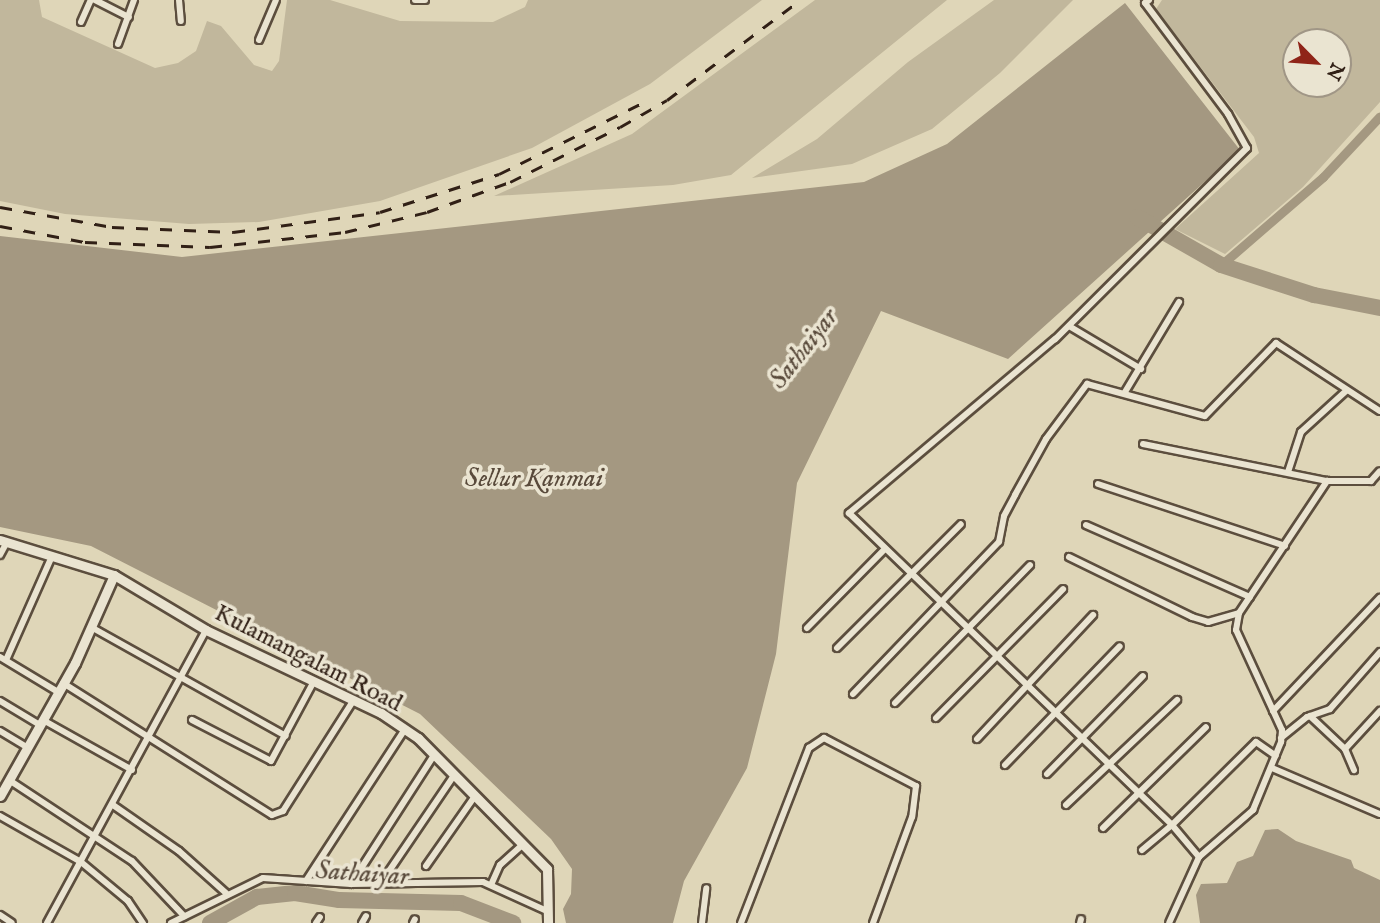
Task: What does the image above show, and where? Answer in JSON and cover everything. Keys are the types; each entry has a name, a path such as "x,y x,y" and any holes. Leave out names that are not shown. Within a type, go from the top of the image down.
{"main road":[{"name":"Kulamangalam Road","path":"3,541 114,575 206,630 405,729 525,842 547,869 550,918"},
{"path":"1,791 61,687 114,575"}],"street":[{"path":"81,22 93,0 128,17"},
{"path":"118,44 134,0"},
{"path":"179,0 181,21"},
{"path":"259,40 276,0"},
{"path":"415,0 425,0"},
{"path":"1149,0 1145,3 1228,114 1247,148 1069,326 849,513 941,605 1172,825 1199,857"},
{"path":"1125,392 1179,302"},
{"path":"1069,326 1141,369"},
{"path":"853,694 1003,538 1004,516 1081,388 1093,383 1205,416 1273,343 1380,411"},
{"path":"1288,472 1301,432 1347,390"},
{"path":"1143,444 1327,481 1371,481 1380,471"},
{"path":"1169,923 1199,857 1254,810 1272,768 1281,738 1273,710 1237,630 1239,613 1327,481"},
{"path":"1098,484 1285,546"},
{"path":"837,648 961,524"},
{"path":"1086,525 1250,597"},
{"path":"0,555 3,541"},
{"path":"807,628 885,549"},
{"path":"52,556 3,659 61,687 150,738 265,812 277,815 353,701"},
{"path":"1069,557 1192,617 1208,622 1239,613"},
{"path":"895,703 1030,565"},
{"path":"936,718 1063,589"},
{"path":"1273,710 1380,598"},
{"path":"977,739 1093,615"},
{"path":"91,627 286,736"},
{"path":"47,923 150,738 206,630"},
{"path":"1005,765 1120,646"},
{"path":"1281,738 1310,716 1330,709 1380,652"},
{"path":"1048,774 1143,676"},
{"path":"192,720 268,761 286,736 313,683"},
{"path":"1066,805 1177,700"},
{"path":"0,701 132,770"},
{"path":"1345,749 1380,711"},
{"path":"1310,716 1345,749 1354,770"},
{"path":"1103,828 1206,727"},
{"path":"306,881 405,729"},
{"path":"0,731 27,747"},
{"path":"741,923 809,748 824,738 916,786 912,817 873,923"},
{"path":"1142,850 1172,825 1256,742 1276,756"},
{"path":"351,884 434,755"},
{"path":"1272,768 1380,814"},
{"path":"385,877 453,777"},
{"path":"9,780 97,834 153,880 184,916"},
{"path":"426,866 475,796"},
{"path":"113,805 171,845 226,893"},
{"path":"0,816 81,862 128,901 143,923"},
{"path":"491,885 500,865 525,842"},
{"path":"171,923 226,893 263,878 351,884 464,880 491,885 550,918"},
{"path":"702,923 706,888"},
{"path":"0,915 12,923"},
{"path":"362,923 366,916"}],"shaded area":[{"path":"0,0 39,0 42,17 155,68 178,63 196,51 207,21 221,26 254,65 272,71 279,61 287,0 330,0 400,21 493,22 525,7 528,0 762,0 650,84 532,148 380,201 259,222 189,224 65,214 0,201"},
{"path":"815,0 947,0 731,175 673,185 494,196 632,134"},
{"path":"994,0 1073,0 1000,73 932,129 852,164 752,178 817,139 908,62"},
{"path":"1162,0 1380,0 1380,102 1303,187 1225,254 1175,229 1259,153 1254,137 1156,9"}],"water":[{"name":"Sellur Kanmai","path":"1125,3 1240,150 1008,359 881,311 797,483 776,654 747,768 684,881 673,923 566,923 563,909 571,894 572,869 551,839 420,714 91,546 0,527 0,236 182,257 864,182 947,144"},
{"path":"1278,829 1296,841 1351,860 1354,868 1380,880 1380,923 1200,923 1196,895 1201,884 1227,883 1237,862 1253,856 1265,830"}],"waterway":[{"path":"1221,265 1323,177 1380,116"},
{"name":"Sathaiyar","path":"1137,217 1221,265 1314,295 1380,308"},
{"name":"Sathaiyar","path":"210,923 257,897 295,893 339,900 461,903 513,923"}],"railway":[{"path":"0,226 85,242 210,247 345,232 427,212 510,182 620,127 667,100 800,0"},
{"path":"0,207 112,227 233,232 380,212 499,174 642,103"}]}
